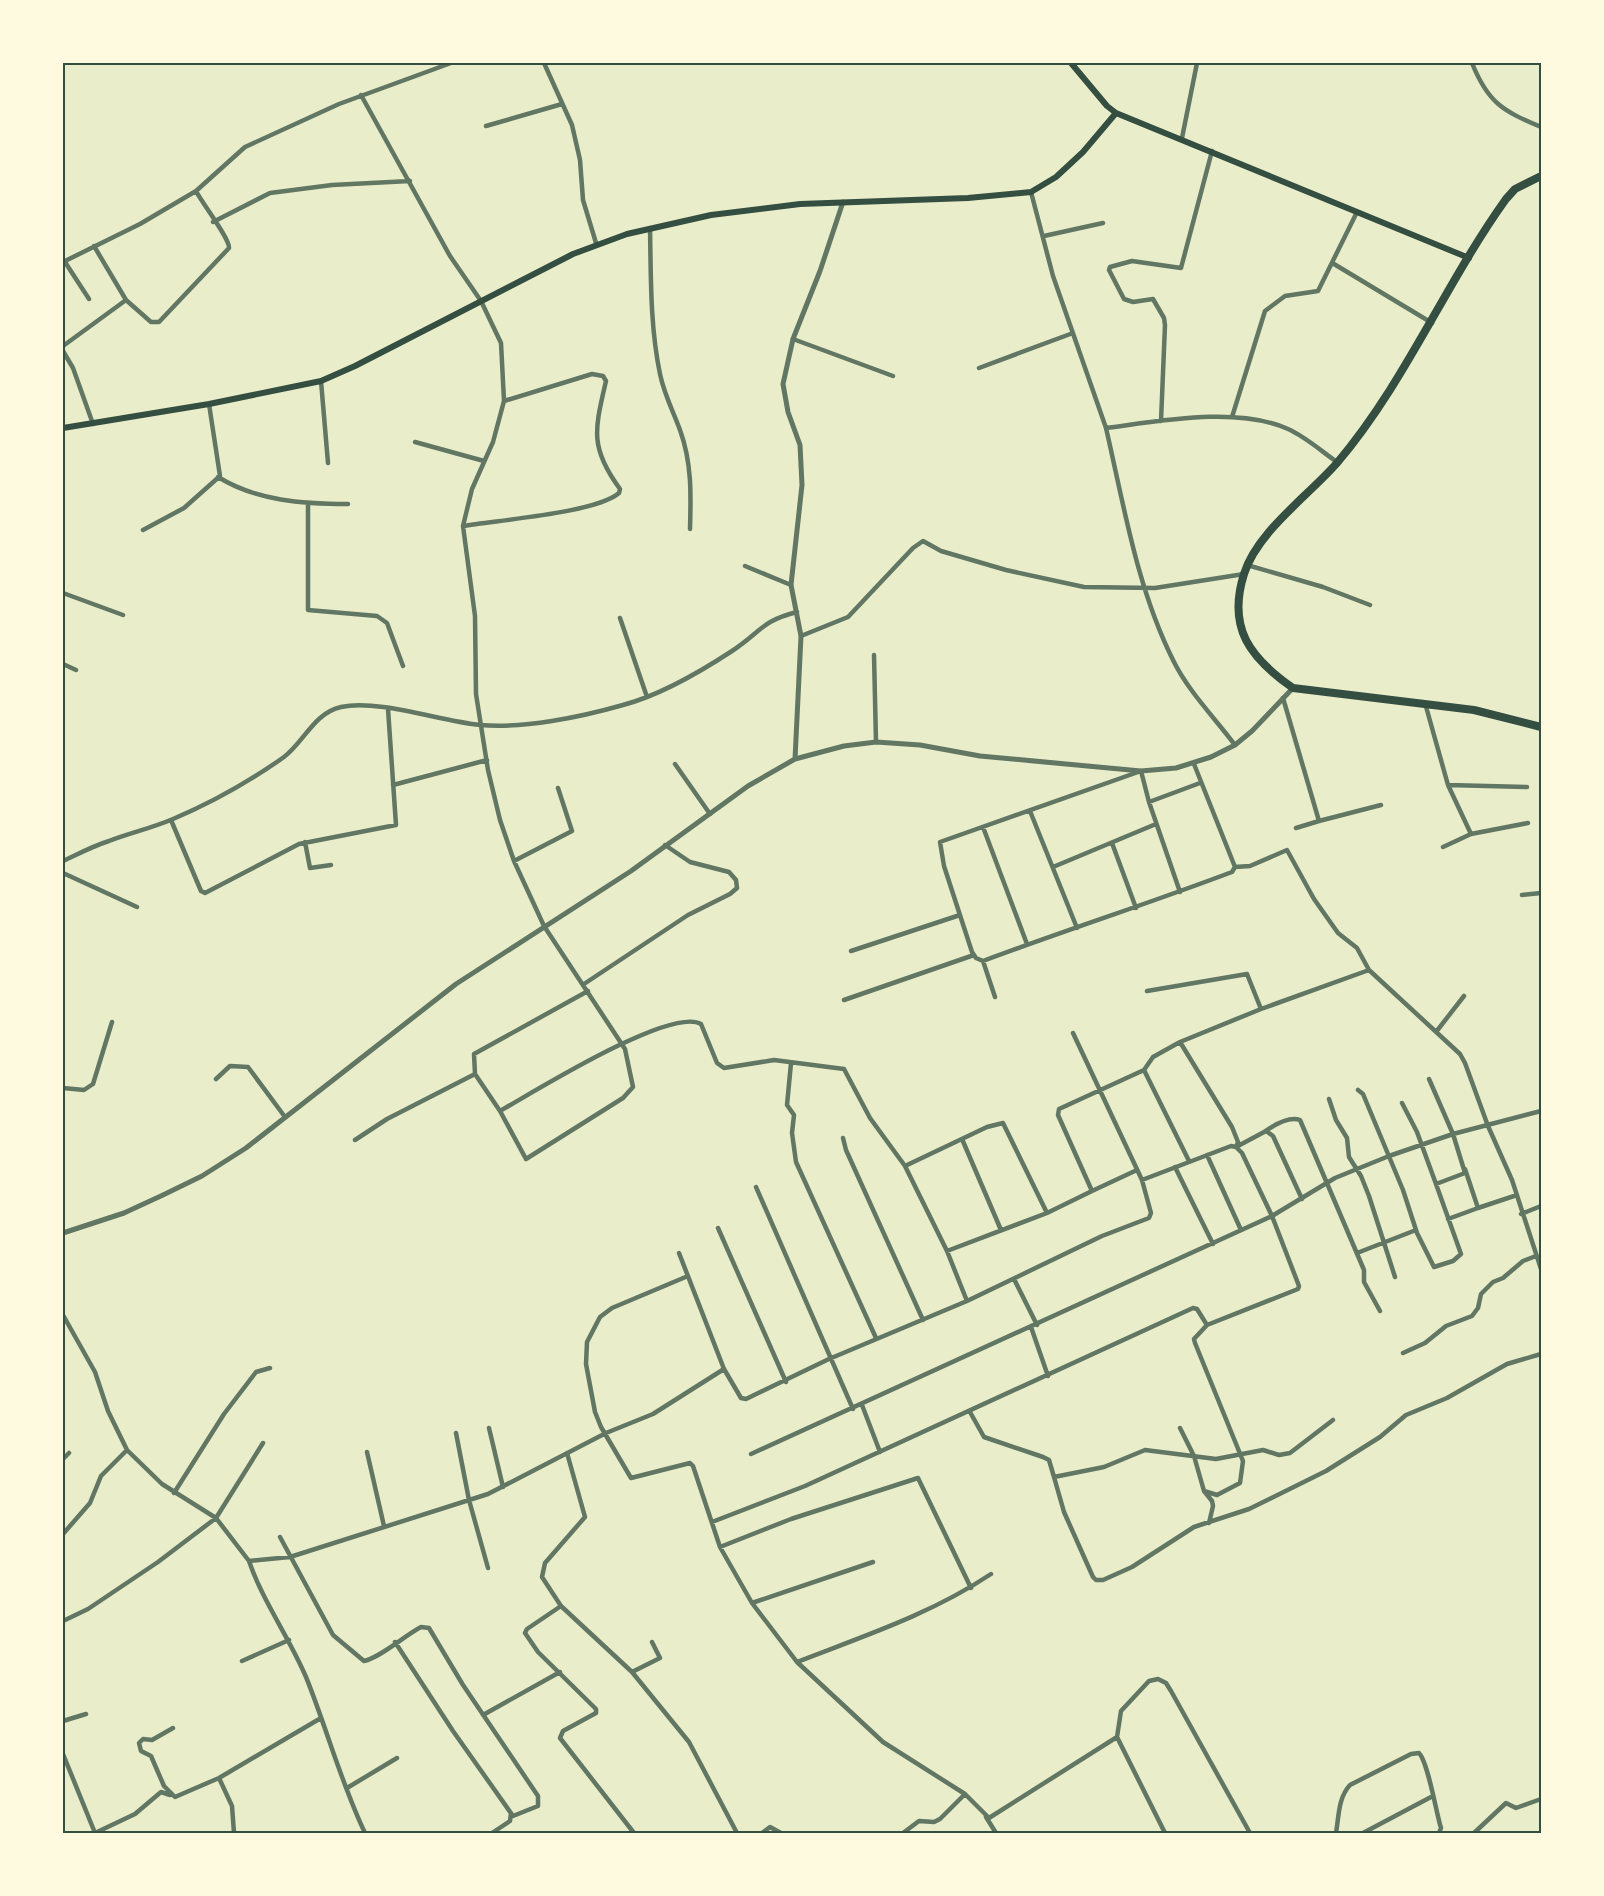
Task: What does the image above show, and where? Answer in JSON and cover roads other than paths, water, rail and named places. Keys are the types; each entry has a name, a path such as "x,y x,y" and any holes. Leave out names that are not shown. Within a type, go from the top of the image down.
{"highway":[{"path":"1541,176 1515,189 1506,199 1468,258 1432,323 1380,403 1337,462 1260,544 1247,565 1238,609 1247,646 1270,672 1293,688 1474,710 1541,727"}],"main road":[{"path":"1071,63 1107,106 1116,113 1182,138 1468,258"},
{"path":"63,428 209,404 321,381 355,366 596,243 650,228 763,208 843,202 968,198 1031,192 1056,177 1083,152 1116,113"}],"street":[{"path":"88,299 64,262 196,191 245,147 361,95 451,63"},
{"path":"544,63 572,125 580,160 583,200 596,243"},
{"path":"1182,138 1197,63"},
{"path":"1472,63 1481,86 1492,99 1515,116 1541,127"},
{"path":"361,95 450,256 481,301 501,343 504,401 493,442 472,489 463,526 475,616 476,694 487,760 500,820 514,861 544,926 584,984 627,1053 632,1090 526,1160 500,1111 474,1074 475,1052 588,991"},
{"path":"486,126 562,104"},
{"path":"1161,421 1164,318 1153,299 1133,302 1124,299 1109,270 1110,267 1132,261 1183,266 1212,151"},
{"path":"213,222 266,194 332,185 410,181"},
{"path":"94,246 126,300 151,322 159,322 228,248 229,241 213,222 196,191"},
{"path":"1031,192 1053,276 1106,428 1143,588 1172,659 1189,688 1234,745"},
{"path":"795,759 801,636 790,585 802,485 800,445 788,412 783,388 793,339 820,271 843,202"},
{"path":"1232,417 1265,310 1286,296 1318,291 1334,264 1358,212"},
{"path":"1044,236 1103,223"},
{"path":"650,228 653,330 667,402 680,431 688,461 692,488 690,529"},
{"path":"1334,264 1432,323"},
{"path":"63,346 126,300"},
{"path":"979,368 1073,333"},
{"path":"793,339 893,376"},
{"path":"63,351 73,368 93,424"},
{"path":"463,526 547,515 607,502 619,494 620,489 603,464 596,443 606,381 603,376 592,374 504,401"},
{"path":"321,381 328,463"},
{"path":"143,530 184,508 218,477 220,471 209,404"},
{"path":"1106,428 1161,421 1232,417 1287,428 1337,462"},
{"path":"415,442 484,461"},
{"path":"218,477 234,487 259,495 308,504 348,504"},
{"path":"308,504 308,610 377,616 387,623 403,666"},
{"path":"801,636 848,617 913,548 923,541 951,554 1074,585 1143,588 1244,574"},
{"path":"1247,565 1323,587 1370,605"},
{"path":"745,566 790,585"},
{"path":"63,593 123,615"},
{"path":"63,861 105,842 171,820 255,776 281,758 326,712 344,706 388,709 481,725 582,716 647,697 717,661 774,618 797,612"},
{"path":"620,618 647,697"},
{"path":"874,655 876,742"},
{"path":"63,664 76,670"},
{"path":"995,997 983,961 974,956 944,866 940,842 1141,771 1194,764 1234,745 1252,731 1293,688"},
{"path":"1283,698 1319,821"},
{"path":"1425,704 1448,785 1471,834"},
{"path":"171,820 201,891 205,893 304,842 396,825 388,709"},
{"path":"63,1233 124,1213 202,1176 246,1148 456,984 631,871 748,786 795,759 844,746 876,742 920,745 980,756 1141,771"},
{"path":"393,785 487,760"},
{"path":"675,764 710,814"},
{"path":"1194,764 1235,867"},
{"path":"1141,771 1156,824 1180,892"},
{"path":"1149,802 1200,783"},
{"path":"1448,785 1527,787"},
{"path":"514,861 572,831 558,788"},
{"path":"1296,828 1381,805"},
{"path":"1030,811 1077,928"},
{"path":"1053,867 1156,824"},
{"path":"1443,847 1471,834 1528,824"},
{"path":"983,827 1027,945"},
{"path":"304,842 310,868 331,865"},
{"path":"1112,843 1136,908"},
{"path":"584,984 682,919 737,888 736,880 729,872 690,862 665,845"},
{"path":"1235,867 1250,866 1287,850 1314,899 1338,933 1357,948 1369,970 1466,1063 1488,1126 1517,1196 1521,1214 1541,1269"},
{"path":"983,961 1180,892 1232,872 1235,867"},
{"path":"63,873 137,907"},
{"path":"1522,896 1541,893"},
{"path":"851,951 960,915"},
{"path":"844,1000 974,956"},
{"path":"1092,1191 1058,1115 1059,1109 1144,1070 1153,1057 1180,1042 1261,1009 1369,970"},
{"path":"1147,991 1247,974 1261,1009"},
{"path":"1436,1032 1464,996"},
{"path":"500,1111 621,1042 663,1028 697,1021 701,1024 720,1066 769,1060 847,1071 870,1118 905,1166 947,1251 967,1301"},
{"path":"63,1088 84,1090 93,1084 112,1022"},
{"path":"679,1253 724,1369 741,1398 746,1399 876,1338 967,1301 1102,1236 1149,1218 1151,1213 1142,1180 1073,1033"},
{"path":"1180,1042 1232,1127 1238,1142 1236,1147"},
{"path":"791,1063 787,1105 794,1114 792,1133 796,1143 796,1162 876,1338"},
{"path":"216,1079 230,1066 248,1066 285,1117"},
{"path":"1144,1070 1189,1161"},
{"path":"355,1140 387,1119 474,1074"},
{"path":"1430,1079 1453,1134 1478,1208"},
{"path":"1358,1090 1363,1094 1389,1156 1432,1267 1453,1261 1461,1254 1422,1143 1402,1103"},
{"path":"1329,1099 1336,1120 1347,1138 1349,1157 1369,1196 1395,1277"},
{"path":"751,1454 1213,1244 1272,1216 1327,1182 1355,1169 1422,1143 1541,1111"},
{"path":"1236,1147 1281,1123 1294,1118 1300,1120 1364,1270 1364,1282 1380,1311"},
{"path":"905,1166 962,1139 1003,1123 1047,1213"},
{"path":"1264,1132 1273,1136 1302,1199"},
{"path":"843,1138 846,1150 923,1320"},
{"path":"962,1139 1001,1230"},
{"path":"1142,1180 1231,1146 1236,1147 1242,1152 1272,1216 1299,1288 1207,1325 1194,1341 1243,1461 1240,1483 1218,1495 1204,1491"},
{"path":"1207,1155 1241,1230"},
{"path":"1175,1167 1213,1244"},
{"path":"1436,1184 1465,1173 1466,1169"},
{"path":"947,1251 1047,1213 1137,1170"},
{"path":"756,1187 829,1359 853,1409"},
{"path":"1448,1219 1517,1196"},
{"path":"1521,1214 1541,1206"},
{"path":"718,1228 786,1382"},
{"path":"1357,1253 1416,1230"},
{"path":"1403,1353 1425,1343 1446,1326 1472,1316 1478,1308 1481,1294 1493,1282 1503,1278 1523,1261 1536,1256"},
{"path":"688,1276 612,1308 600,1317 592,1330 587,1342 586,1364 595,1412 606,1433 631,1478 671,1466 690,1463 693,1466 720,1547 752,1603 797,1662 884,1742 965,1794 986,1817 996,1833"},
{"path":"1014,1278 1037,1325"},
{"path":"712,1522 805,1486 1193,1308 1197,1310 1207,1325"},
{"path":"63,1315 95,1372 108,1411 127,1450 174,1493 216,1518 249,1561 264,1596 289,1641 365,1833"},
{"path":"1031,1328 1048,1376"},
{"path":"970,1412 984,1437 1049,1460 1064,1512 1093,1577 1098,1581 1132,1567 1178,1535 1249,1509 1326,1471 1380,1437 1407,1415 1447,1398 1514,1361 1541,1354"},
{"path":"174,1493 202,1447 256,1372 270,1368"},
{"path":"249,1561 290,1557 503,1487 606,1433 652,1414 724,1369"},
{"path":"862,1405 880,1452"},
{"path":"1054,1477 1104,1467 1145,1450 1216,1459 1263,1450 1279,1455 1290,1453 1333,1420"},
{"path":"489,1428 503,1487"},
{"path":"1180,1428 1194,1456 1204,1491 1213,1506 1209,1523"},
{"path":"456,1433 469,1500 488,1568"},
{"path":"63,1621 88,1609 159,1562 216,1518 263,1443"},
{"path":"63,1534 90,1503 101,1476 127,1450"},
{"path":"367,1452 384,1526"},
{"path":"63,1459 69,1453"},
{"path":"567,1453 585,1516 561,1542 542,1570 542,1577 561,1606 632,1672 689,1742 737,1833"},
{"path":"720,1547 791,1519 918,1478 971,1588"},
{"path":"280,1538 333,1635 364,1661 371,1659 395,1642 421,1627 429,1628 538,1798 538,1806 515,1817 511,1813 453,1731 395,1642"},
{"path":"752,1603 873,1562"},
{"path":"797,1662 922,1614 971,1588 991,1574"},
{"path":"561,1606 525,1633 538,1652 597,1711 562,1731 560,1738 634,1833"},
{"path":"242,1661 289,1641"},
{"path":"632,1672 660,1658 652,1642"},
{"path":"483,1715 560,1672"},
{"path":"1165,1833 1117,1737 1121,1711 1149,1681 1158,1679 1166,1683 1250,1833"},
{"path":"63,1720 86,1714"},
{"path":"63,1754 95,1833 135,1814 161,1792 181,1797 219,1778 321,1718"},
{"path":"171,1795 151,1756 141,1751 139,1743 143,1739 152,1740 173,1728"},
{"path":"986,1817 994,1816 1117,1737"},
{"path":"1336,1833 1340,1804 1344,1792 1350,1785 1411,1754 1419,1753 1425,1759 1431,1797 1441,1828 1439,1833"},
{"path":"347,1788 397,1758"},
{"path":"219,1778 232,1806 234,1833"},
{"path":"903,1833 919,1821 934,1822 940,1819 965,1794"},
{"path":"1363,1833 1431,1797"},
{"path":"1474,1833 1506,1803 1516,1808 1541,1799"},
{"path":"492,1833 510,1821 511,1813"},
{"path":"762,1833 770,1827 781,1833"}]}
